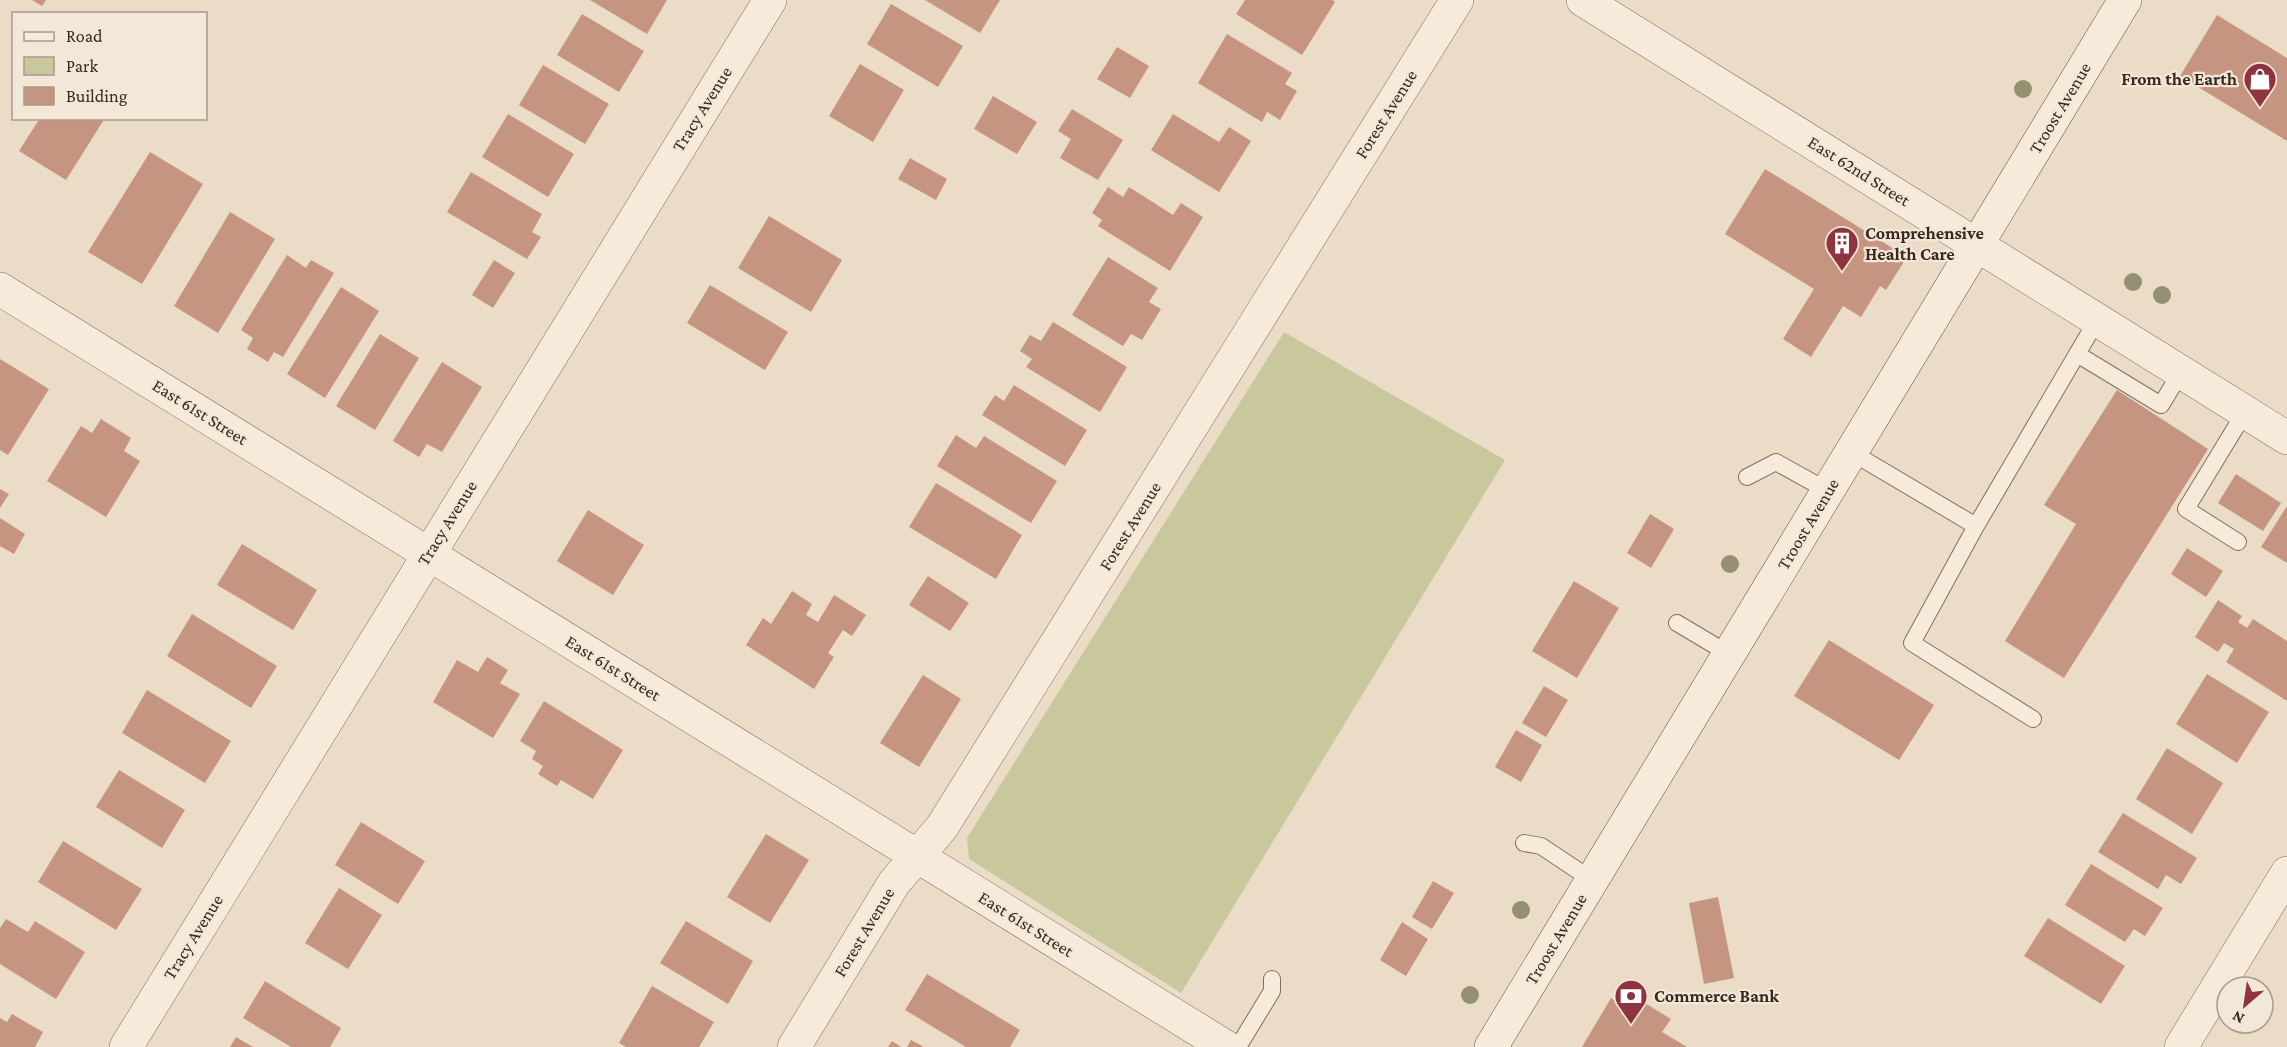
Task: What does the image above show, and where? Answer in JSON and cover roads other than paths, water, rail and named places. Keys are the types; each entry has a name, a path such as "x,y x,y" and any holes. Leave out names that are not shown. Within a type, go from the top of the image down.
{"street":[{"name":"Tracy Avenue","path":"126,1047 770,0"},
{"name":"Forest Avenue","path":"794,1047 894,883 942,827 1457,0"},
{"name":"East 62nd Street","path":"1583,0 2287,438"},
{"name":"Troost Avenue","path":"1491,1047 2125,0"},
{"name":"East 61st Street","path":"0,289 1226,1047"},
{"path":"2181,1047 2287,873"}],"lane":[{"path":"2033,719 1912,644 1976,526 2097,320"},
{"path":"2077,354 2161,405 2181,372"},
{"path":"2238,542 2186,509 2245,412"},
{"path":"1851,452 1976,526"},
{"path":"1747,477 1776,462 1828,490"},
{"path":"1677,623 1729,654"},
{"path":"1524,843 1541,846 1592,880"},
{"path":"1238,1047 1272,991 1272,978"}],"place":[{"name":"From the Earth","path":"2260,108"},
{"name":"Comprehensive Health Care","path":"1842,272"},
{"name":"Commerce Bank","path":"1631,1025"}]}
